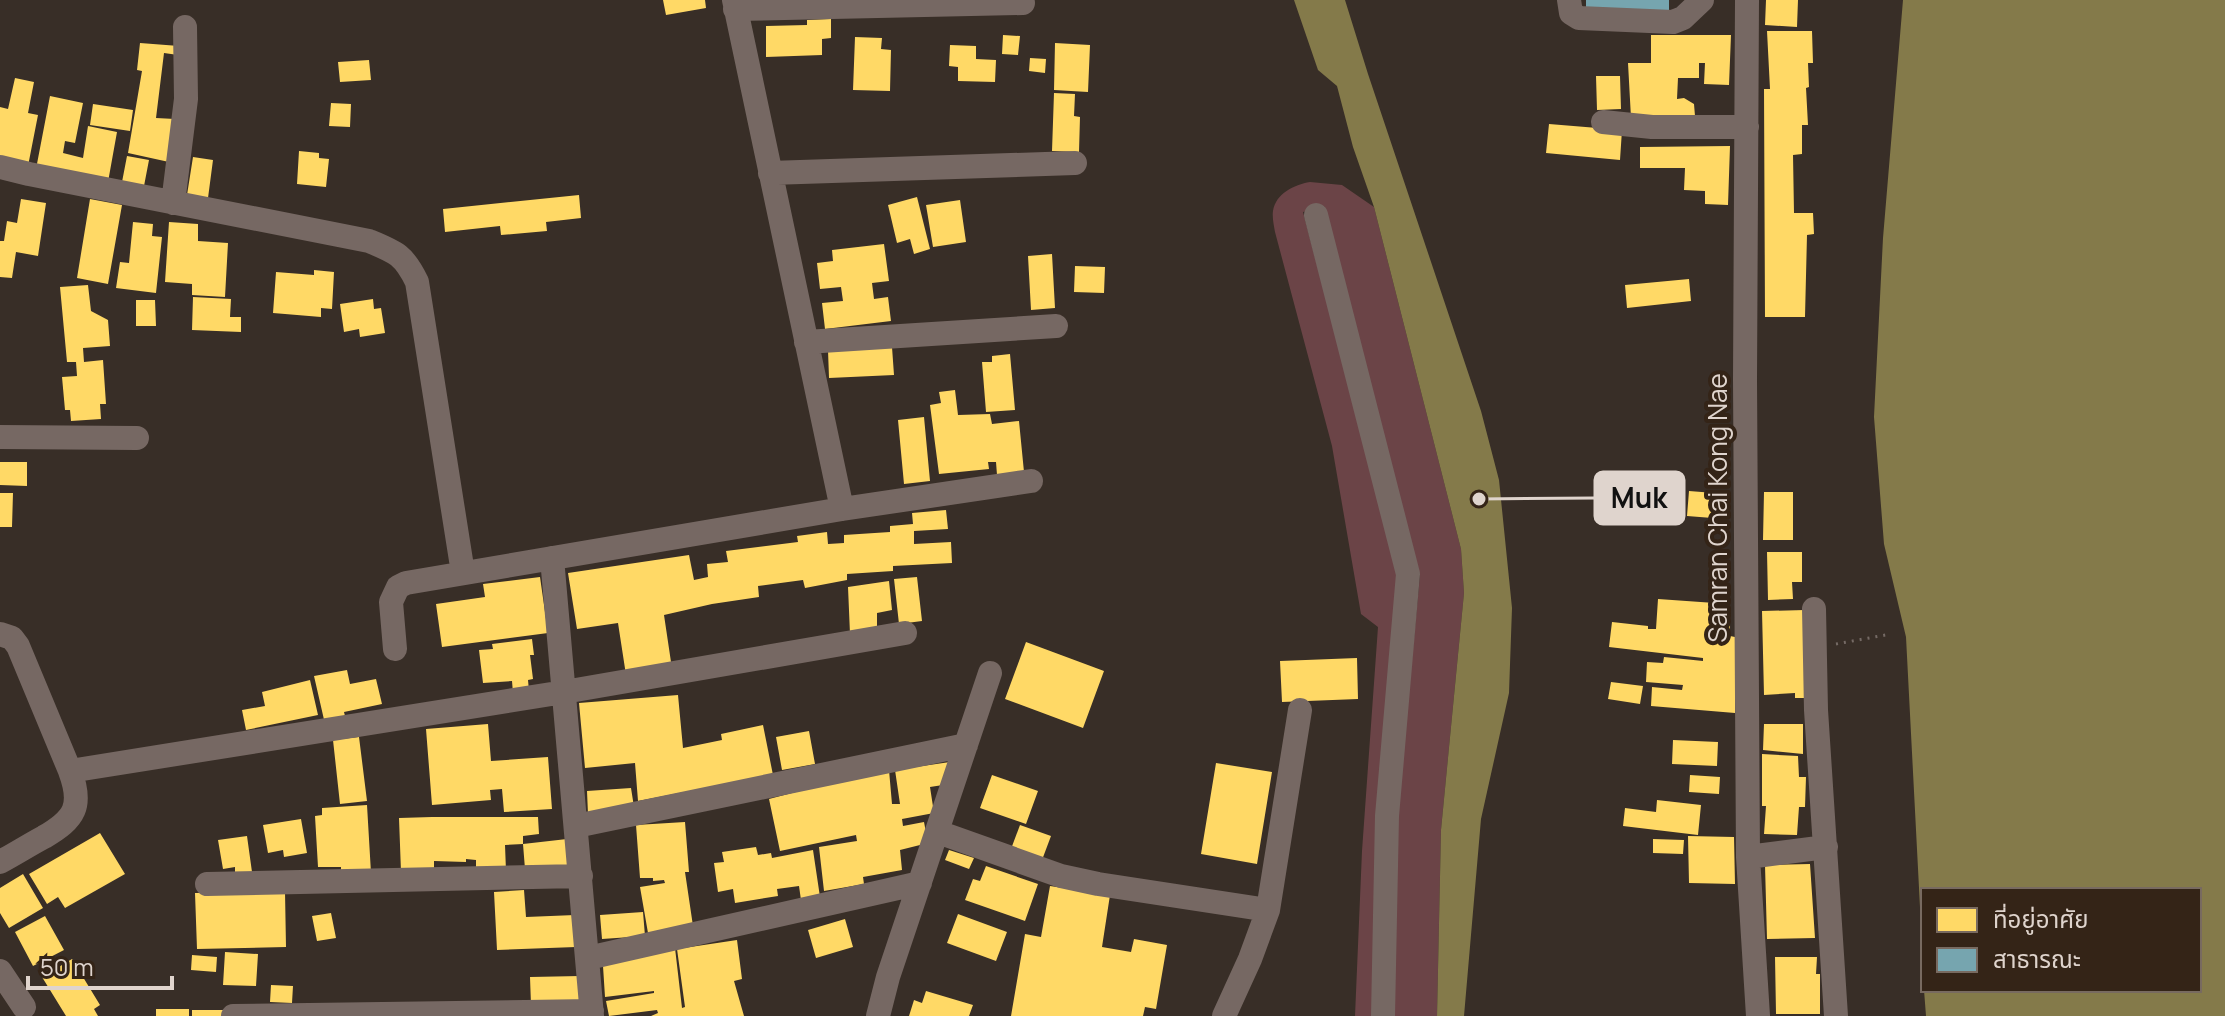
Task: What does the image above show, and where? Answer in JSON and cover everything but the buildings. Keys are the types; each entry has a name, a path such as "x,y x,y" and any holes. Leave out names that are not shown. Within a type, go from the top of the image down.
{"street":[{"path":"1569,0 1571,13 1579,18 1673,22 1683,18 1702,0"},
{"name":"Samran Chai Kong Nae","path":"1747,0 1745,380 1748,857 1758,1016"},
{"path":"842,509 734,4 1023,3"},
{"path":"173,203 186,99 185,27"},
{"path":"1603,122 1652,127 1747,127"},
{"path":"770,173 1075,163"},
{"path":"0,167 369,241 392,250 407,263 417,282 463,573"},
{"path":"1316,215 1408,574 1387,816 1383,1016"},
{"path":"806,342 1056,326"},
{"path":"0,437 137,438"},
{"path":"395,649 391,602 398,587 406,583 842,509 1031,481"},
{"path":"233,1016 592,1013 552,558"},
{"path":"1814,609 1816,710 1836,1016"},
{"path":"70,771 564,692 905,633"},
{"path":"0,634 12,638 18,646 76,787 73,814 63,825 0,862"},
{"path":"878,1016 888,977 990,673"},
{"path":"1224,1016 1268,910 1300,710"},
{"path":"576,826 966,745"},
{"path":"938,832 1061,876 1268,910"},
{"path":"1748,857 1826,847"},
{"path":"207,884 581,876"},
{"path":"588,958 920,883"},
{"path":"0,971 24,1007"}],"path":[{"path":"1815,647 1891,634"}],"shaded area":[{"path":"1294,0 1345,0 1481,411 1499,480 1512,608 1509,693 1481,819 1464,1016 1437,1016 1441,830 1464,593 1461,549 1374,207 1353,147 1337,86 1318,70"},
{"path":"1903,0 2225,0 2225,1016 1926,1016 1924,992 2201,992 2201,888 1921,888 1921,926 1906,637 1884,544 1874,417 1883,238"},
{"path":"1310,182 1342,185 1374,207 1461,549 1464,593 1441,830 1437,1016 1391,1016 1397,816 1420,575 1324,206 1303,212 1399,574 1372,1016 1355,1016 1362,851 1378,627 1361,614 1332,446 1275,232 1273,211 1278,199 1292,188"}],"place":[{"name":"Muk","path":"1479,499"}]}
